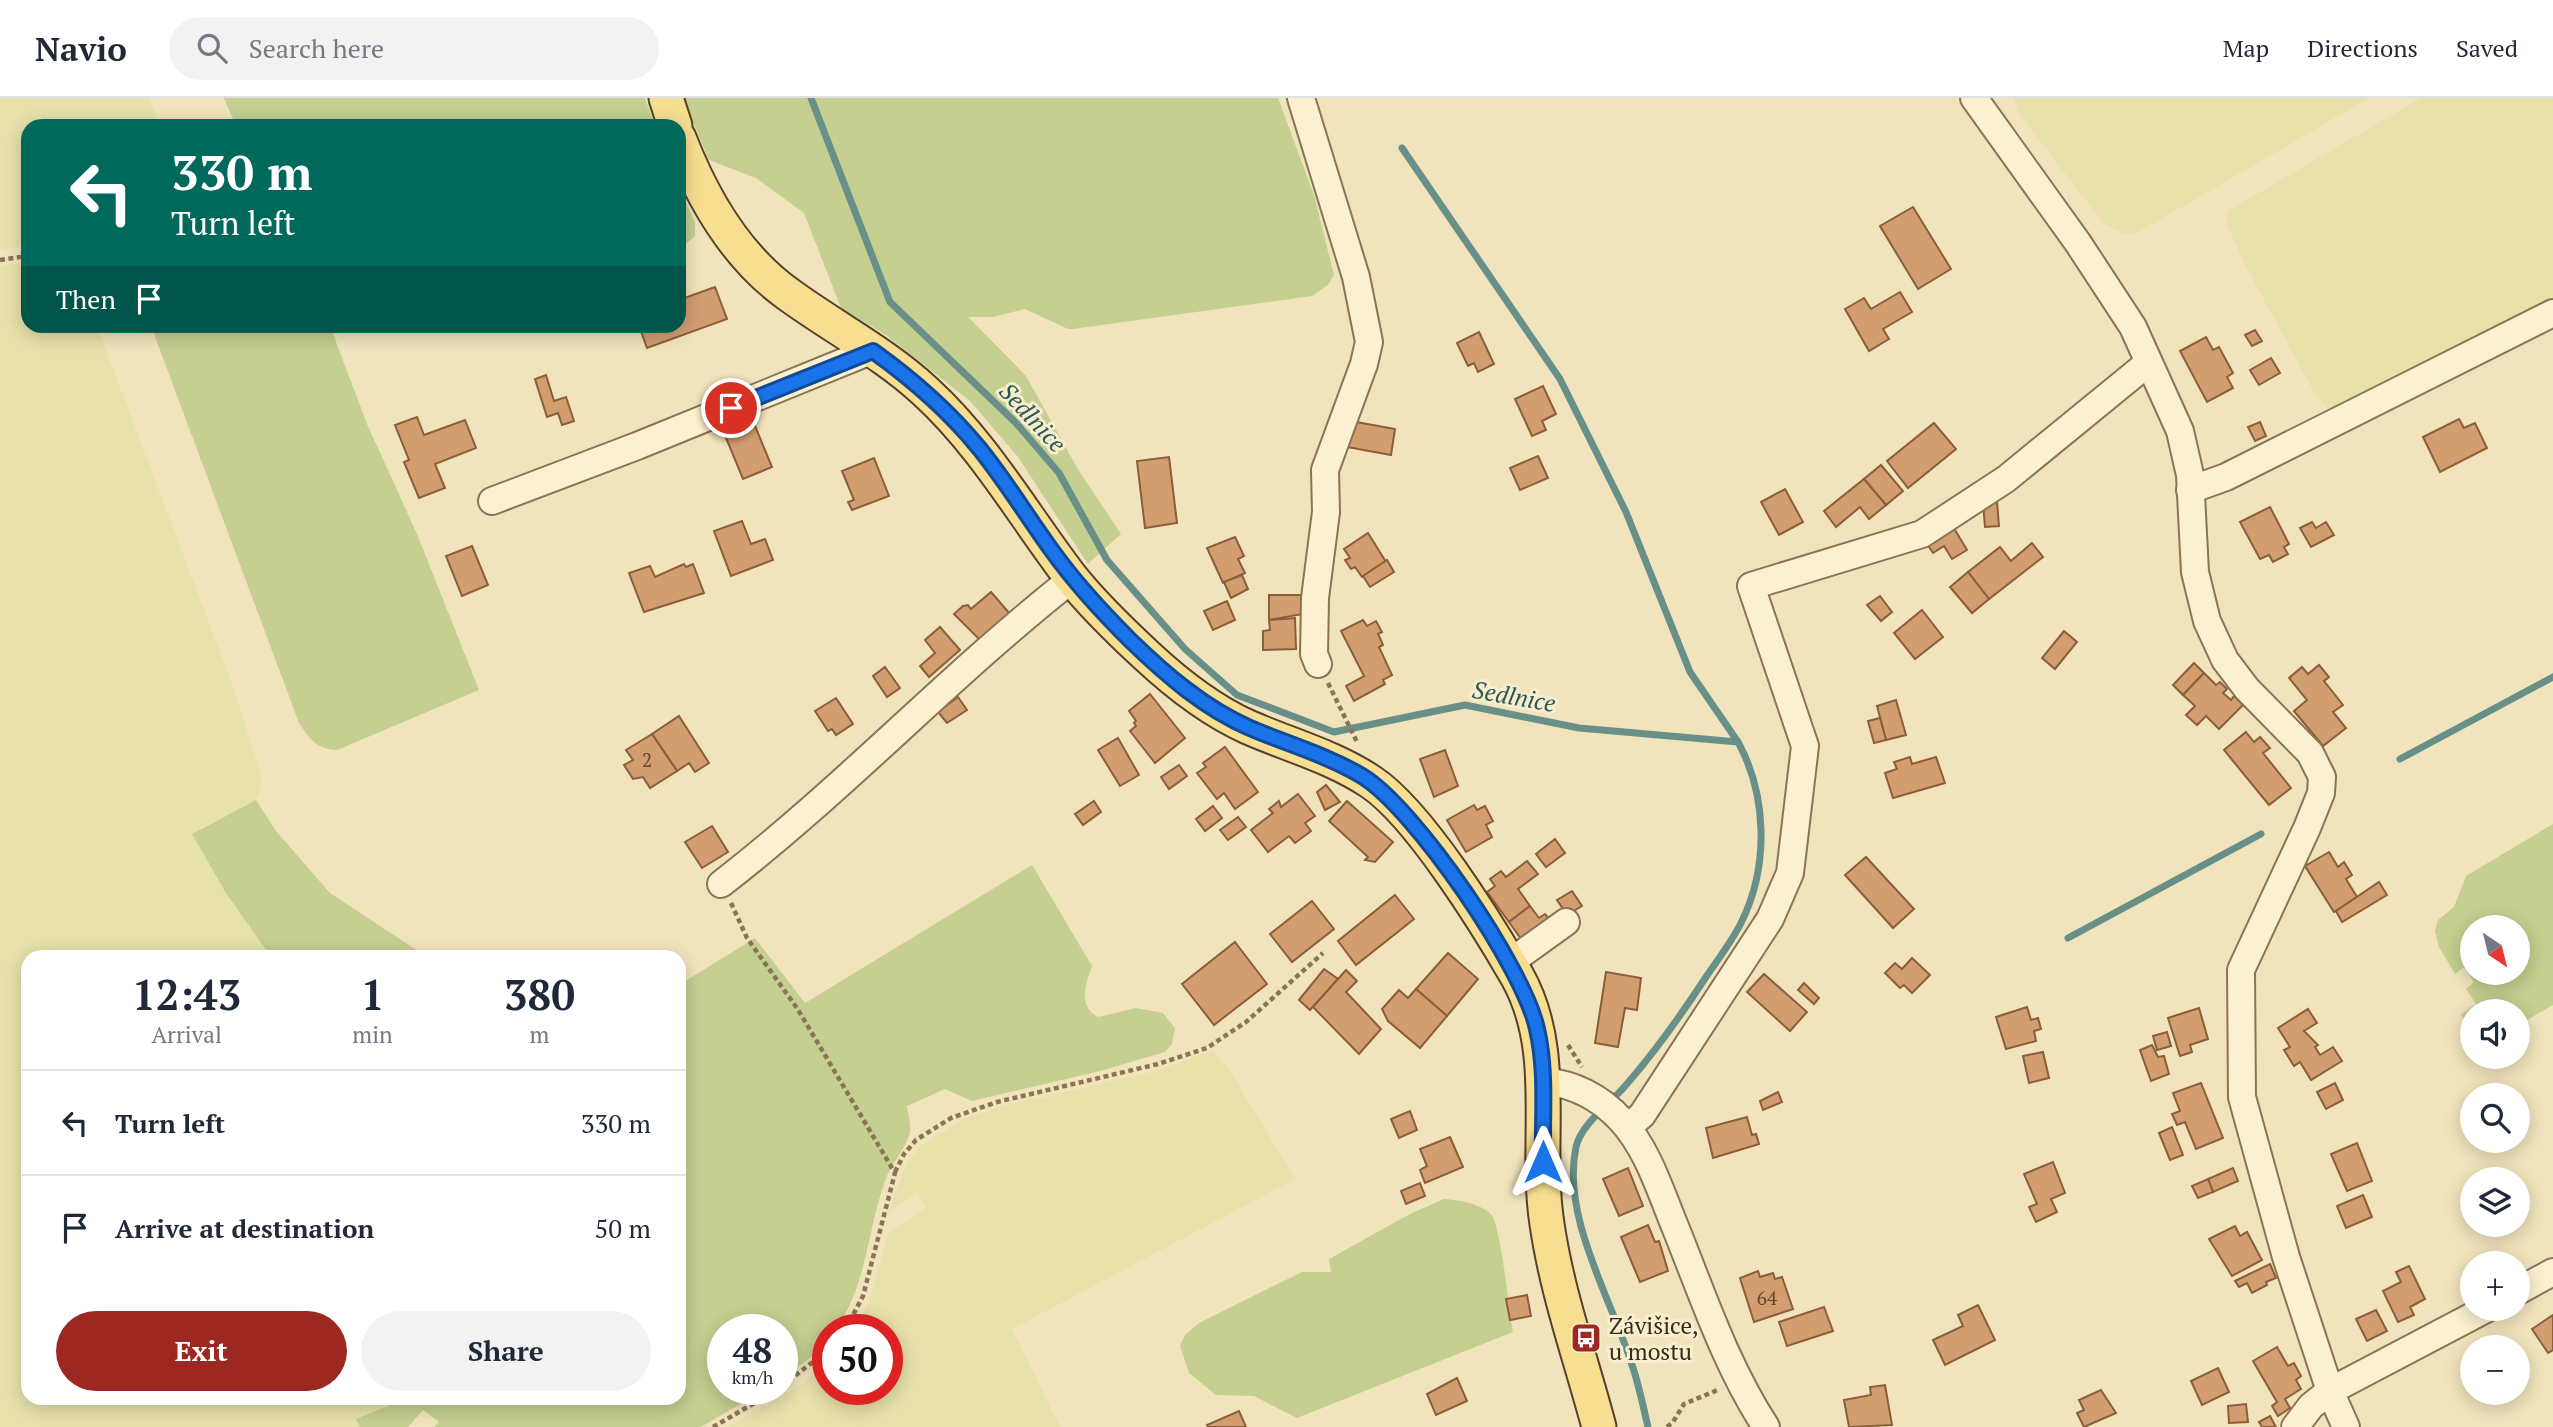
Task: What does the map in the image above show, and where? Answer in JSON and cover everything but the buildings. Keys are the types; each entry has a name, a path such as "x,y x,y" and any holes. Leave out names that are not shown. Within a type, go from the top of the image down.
{"main road":[{"path":"666,98 673,119"},
{"path":"686,153 715,214 753,265 787,294 873,351 922,388 963,429 994,467 1072,579 1150,658 1210,706 1249,728 1339,764 1384,791 1416,827 1509,963 1533,1013 1543,1081 1547,1225 1568,1322 1599,1427"}],"street":[{"path":"1301,98 1356,277 1369,342 1325,470 1326,512 1315,598 1314,654 1318,664"},
{"path":"1974,98 2133,327 2180,431 2190,489 2195,572 2207,621 2225,660 2247,689 2310,753 2322,777 2321,793 2241,970 2242,1097 2286,1257 2330,1391 2346,1427"},
{"path":"2190,489 2226,477 2553,313"},
{"path":"492,500 637,446 873,351"},
{"path":"1624,1124 1642,1115 1709,1015 1770,919 1790,873 1805,746 1751,586 1922,534 2006,479 2148,363"},
{"path":"722,884 789,831 1011,628 1072,579"},
{"path":"1509,963 1566,922"},
{"path":"1543,1081 1578,1089 1624,1124 1657,1183 1726,1356 1759,1416"},
{"path":"2530,1284 2553,1272"},
{"path":"2295,1427 2311,1406 2330,1391 2463,1321"}],"path":[{"path":"0,260 21,258"},
{"path":"1339,703 1360,748"},
{"path":"722,884 747,938 797,1009 895,1173"},
{"path":"853,1314 863,1296 895,1173 904,1154 916,1140 951,1118 997,1102 1158,1064 1207,1048 1246,1022 1323,953"},
{"path":"798,1373 812,1363"},
{"path":"1668,1426 1679,1407 1711,1390 1725,1391 1739,1413 1759,1416"},
{"path":"713,1427 751,1405"}],"shaded area":[{"path":"0,98 149,98 156,119 21,119 21,246 0,250"},
{"path":"2014,98 2369,98 2137,233 2125,234 2104,224 2020,115"},
{"path":"2421,98 2553,98 2553,305 2341,410 2329,409 2315,394 2243,261 2226,222 2228,211"},
{"path":"21,263 21,333 100,333 233,687 262,778 256,800 202,827 226,893 266,950 21,950 21,1405 390,1405 357,1419 360,1427 0,1427 0,266"},
{"path":"1213,1050 1230,1071 1295,1179 1012,1329 1060,1427 728,1427 766,1405 798,1405 798,1386 812,1376 812,1405 903,1405 903,1314 863,1314 888,1234 926,1209 917,1192 888,1213 907,1162 921,1145 968,1117 1156,1071"}],"green space":[{"path":"224,98 645,98 652,119 233,119"},
{"path":"683,98 1278,98 1314,195 1334,275 1328,285 1312,296 1073,329 1025,309 993,317 968,317 1026,376 1079,471 1121,534 1088,564 1018,457 970,401 886,335 841,308 804,213 756,178 709,160"},
{"path":"686,202 695,222 695,236 687,243"},
{"path":"154,333 333,333 367,424 417,534 479,690 337,750 319,745 299,723"},
{"path":"256,800 276,831 330,893 416,950 266,950 226,893 192,834"},
{"path":"2553,824 2553,1005 2530,1018 2530,999 2473,999 2466,989 2471,985 2530,985 2530,915 2460,915 2460,970 2455,974 2439,947 2435,931 2438,920 2454,907 2466,876"},
{"path":"1032,865 1092,966 1085,994 1087,1007 1098,1017 1136,1008 1163,1013 1175,1028 1172,1044 1165,1052 1100,1071 972,1101 945,1089 907,1106 909,1134 885,1181 860,1277 846,1313 812,1314 812,1356 798,1366 798,1314 707,1314 707,1405 738,1405 701,1427 434,1427 439,1422 423,1410 408,1427 360,1427 356,1419 390,1405 686,1405 686,981 755,938 805,1003"},
{"path":"1444,1199 1475,1205 1491,1214 1495,1221 1513,1332 1297,1418 1254,1396 1216,1395 1189,1373 1180,1346 1185,1335 1199,1323 1302,1272 1331,1272 1329,1259 1410,1214"}],"waterway":[{"name":"Sedlnice","path":"811,98 890,302 1016,423 1059,473 1107,560 1185,649 1237,695 1334,732 1465,705 1579,728 1738,742 1755,784 1761,830 1757,877 1751,899 1733,937 1675,1022 1626,1085 1590,1122 1576,1147 1573,1174 1582,1230 1632,1365 1648,1427"},
{"path":"1402,148 1560,379 1626,512 1690,672 1738,742"},
{"path":"2400,759 2553,677"},
{"path":"2068,938 2261,834"}],"place":[{"name":"Závišice, u mostu","path":"1586,1338"}],"route":[{"path":"731,408 873,351 922,388 963,429 994,467 1072,579 1129,639 1170,676 1230,719 1339,764 1384,791 1406,814 1448,871 1509,963 1527,996 1541,1054 1543,1162"}]}
